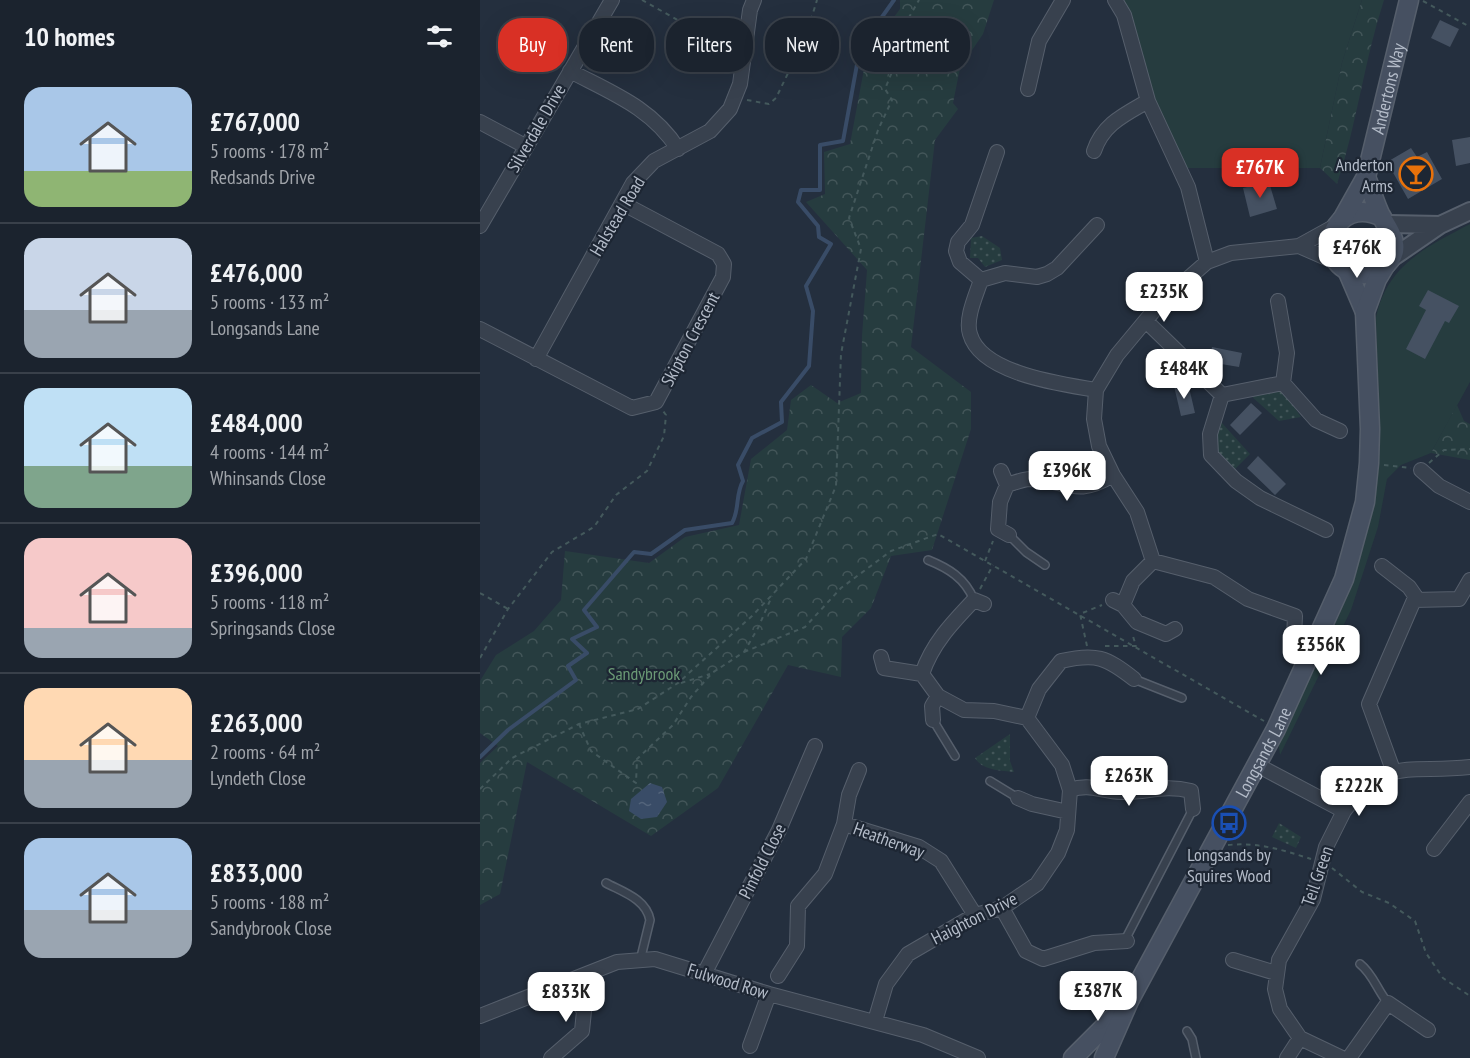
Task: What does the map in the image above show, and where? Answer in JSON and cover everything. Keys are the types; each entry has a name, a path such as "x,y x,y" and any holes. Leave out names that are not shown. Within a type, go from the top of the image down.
{"main road":[{"name":"Andertons Way","path":"1340,222 1366,177 1409,0"},
{"path":"1366,177 1395,242 1388,262 1367,274 1343,267 1331,245 1340,222 1362,211 1385,221"},
{"name":"Longsands Lane","path":"1365,312 1388,262"},
{"name":"Longsands Lane","path":"1129,1001 1276,729 1344,579 1365,502 1370,429 1365,312 1343,267"},
{"path":"1073,1058 1129,1001"},
{"path":"1104,1058 1129,1001"}],"street":[{"name":"Silverdale Drive","path":"480,226 612,0"},
{"name":"Halstead Road","path":"749,18 754,0"},
{"path":"1029,89 1039,41 1063,0"},
{"path":"1115,0 1124,15 1148,101 1188,187 1207,262"},
{"path":"570,71 639,108 665,128 678,149"},
{"name":"Halstead Road","path":"536,359 633,183 654,161 710,131 730,109 740,84 742,72"},
{"path":"1094,151 1098,138 1113,121 1148,101"},
{"path":"480,122 525,146"},
{"path":"981,280 960,262 956,251 958,242 972,225 997,152"},
{"name":"Skipton Crescent","path":"536,359 632,408 656,402 723,277 724,264 718,254 622,203"},
{"path":"1388,262 1440,225 1470,211"},
{"path":"1385,221 1440,225"},
{"path":"1153,561 1137,512 1113,475 1100,446 1094,419 1096,390 1118,355 1161,302 1207,262 1231,253 1299,246 1340,222"},
{"path":"981,280 1005,273 1037,277 1047,274 1057,268 1096,225"},
{"path":"1299,246 1343,267"},
{"path":"981,280 969,326 975,344 989,359 1002,368 1017,373 1096,390"},
{"path":"1278,302 1287,353 1283,383 1316,420 1340,431"},
{"path":"1146,321 1222,394"},
{"path":"480,329 536,359"},
{"path":"1222,394 1283,383"},
{"path":"1222,394 1210,434 1211,455 1236,481 1260,498 1326,530"},
{"path":"1421,470 1439,486 1470,502"},
{"path":"1001,471 1007,485 1000,502 1004,532"},
{"path":"1007,485 1029,479 1086,487 1094,486 1113,475"},
{"path":"1153,561 1133,581 1118,603 1137,622 1166,634 1175,628"},
{"path":"1153,561 1214,577 1248,599 1295,616 1294,638"},
{"path":"1382,566 1409,587 1418,600"},
{"path":"1470,580 1459,599 1414,600 1369,704 1393,770 1470,767"},
{"path":"922,674 928,653 979,602"},
{"path":"881,657 884,668 922,674 938,696 964,710 994,711 1027,718 1039,689 1061,661 1096,656 1119,667 1134,679"},
{"path":"933,720 932,706 938,696"},
{"name":"Haighton Drive","path":"875,1021 886,984 908,954 975,915 1002,908 1037,884 1058,854 1067,830 1070,790 1062,765 1027,718"},
{"name":"Pinfold Close","path":"704,974 779,830 815,746"},
{"path":"1257,765 1344,811"},
{"name":"Heatherway","path":"778,976 797,946 798,906 825,874 844,824 849,795 859,770"},
{"name":"Teil Green","path":"1300,1038 1280,1008 1275,988 1276,973 1284,947 1313,899 1326,847 1344,811 1364,788 1393,770"},
{"path":"1070,790 1085,785 1100,791 1124,792 1170,786 1191,791 1193,809"},
{"path":"1018,798 1032,804 1068,812"},
{"path":"1434,849 1470,802"},
{"name":"Heatherway","path":"844,824 919,847 941,861 975,915"},
{"path":"1002,908 1026,951 1043,959 1094,943 1125,942"},
{"name":"Fulwood Row","path":"480,1016 617,962 655,959 769,994 923,1035 978,1058"},
{"path":"1233,960 1276,973"},
{"path":"551,1058 582,1030 584,1011 565,984"},
{"path":"750,1046 769,994"},
{"path":"1349,1058 1388,1003 1428,1029"},
{"path":"1287,1058 1300,1038 1342,1058"}],"lane":[{"path":"1004,532 1045,565"},
{"path":"928,560 958,577 979,602"},
{"path":"1134,679 1182,698"},
{"path":"933,720 955,756"},
{"path":"990,781 1018,798"},
{"path":"1125,942 1193,809"},
{"path":"606,884 638,900 649,914 650,920 640,961"},
{"path":"1360,964 1370,972 1377,990 1388,1003"},
{"path":"1187,1031 1194,1044 1196,1058"}],"path":[{"path":"642,0 675,18"},
{"path":"735,96 764,104 773,102 806,36 817,0"},
{"path":"480,789 512,758 579,724 638,709 678,683 773,594 806,559 836,486 840,354 861,249 849,218 878,130 892,100 885,90 901,50 904,26 919,0"},
{"path":"1421,0 1470,27"},
{"path":"480,658 508,609 552,552 594,527 616,495 647,471 664,436 666,415 656,402"},
{"path":"1369,463 1421,470 1444,450 1470,448"},
{"path":"985,561 1004,532"},
{"path":"579,724 591,751 636,783 637,759 673,725 691,697 712,673 744,652 806,627 841,588 891,551 938,534 1136,646 1276,729"},
{"path":"979,602 993,564"},
{"path":"480,593 508,609"},
{"path":"744,652 773,594"},
{"path":"1080,614 1118,603"},
{"path":"1080,614 1086,646 1136,646"},
{"path":"678,683 712,673"},
{"path":"1219,836 1225,845 1244,843 1269,846 1322,864 1336,870 1362,891 1389,903 1415,921 1426,954 1443,978 1470,996"}],"green space":[{"name":"Sandybrook","path":"900,0 994,0 983,34 970,53 970,18 893,18 900,9"},
{"path":"1123,0 1362,0 1342,63 1320,168 1186,168 1155,100 1130,14"},
{"path":"1362,0 1384,0 1337,184 1320,168 1342,63"},
{"name":"Sandybrook","path":"863,72 959,72 953,103 958,109 935,140 911,347 971,392 971,429 932,550 891,556 871,608 842,637 841,677 788,665 718,788 651,836 527,762 500,894 480,905 480,763 498,746 480,733 480,681 496,655 534,631 561,600 565,551 649,563 685,537 739,525 751,459 787,430 791,400 811,385 837,403 861,393 867,270 806,202 825,194 824,152 850,144"},
{"path":"1470,224 1470,382 1431,453 1401,465 1387,479 1378,527 1351,610 1280,755 1278,740 1338,617 1362,553 1370,520 1378,466 1376,318 1381,300 1399,271 1410,260 1438,241"},
{"path":"982,236 1000,248 1002,260 985,267 978,258 970,258 971,238"},
{"path":"1276,389 1285,394 1301,417 1279,421 1250,395"},
{"path":"1457,405 1464,421 1470,424 1470,460 1431,453"},
{"path":"1221,422 1250,454 1234,470 1214,449 1218,425"},
{"path":"1010,734 1010,761 1014,772 987,768 978,762 975,758"},
{"path":"1279,823 1301,837 1296,848 1272,837"}],"water":[{"path":"650,783 662,787 667,802 657,817 641,819 629,811 631,799"}],"building":[{"path":"1440,20 1459,29 1450,47 1431,38"},
{"path":"1470,137 1470,163 1456,166 1452,140"},
{"path":"1411,148 1417,157 1427,152 1442,179 1408,199 1387,162"},
{"path":"1269,182 1277,209 1250,217 1243,188"},
{"path":"1428,290 1459,306 1449,323 1445,321 1425,359 1406,349 1426,310 1419,306"},
{"path":"1212,347 1242,353 1239,367 1209,362"},
{"path":"1188,383 1195,413 1181,416 1174,386"},
{"path":"1251,403 1262,413 1240,435 1230,425"},
{"path":"1258,456 1286,484 1275,495 1247,468"}],"waterway":[{"path":"480,757 508,730 576,680 568,666 587,653 572,639 597,627 584,610 634,552 651,554 685,530 732,523 743,481 738,465 752,438 782,422 781,402 809,366 813,311 806,286 831,244 819,237 818,226 798,202 801,190 820,190 820,145 843,141 860,48 894,0"}],"place":[{"name":"Anderton Arms","path":"1416,174"},
{"name":"Longsands by Squires Wood","path":"1229,823"}]}
